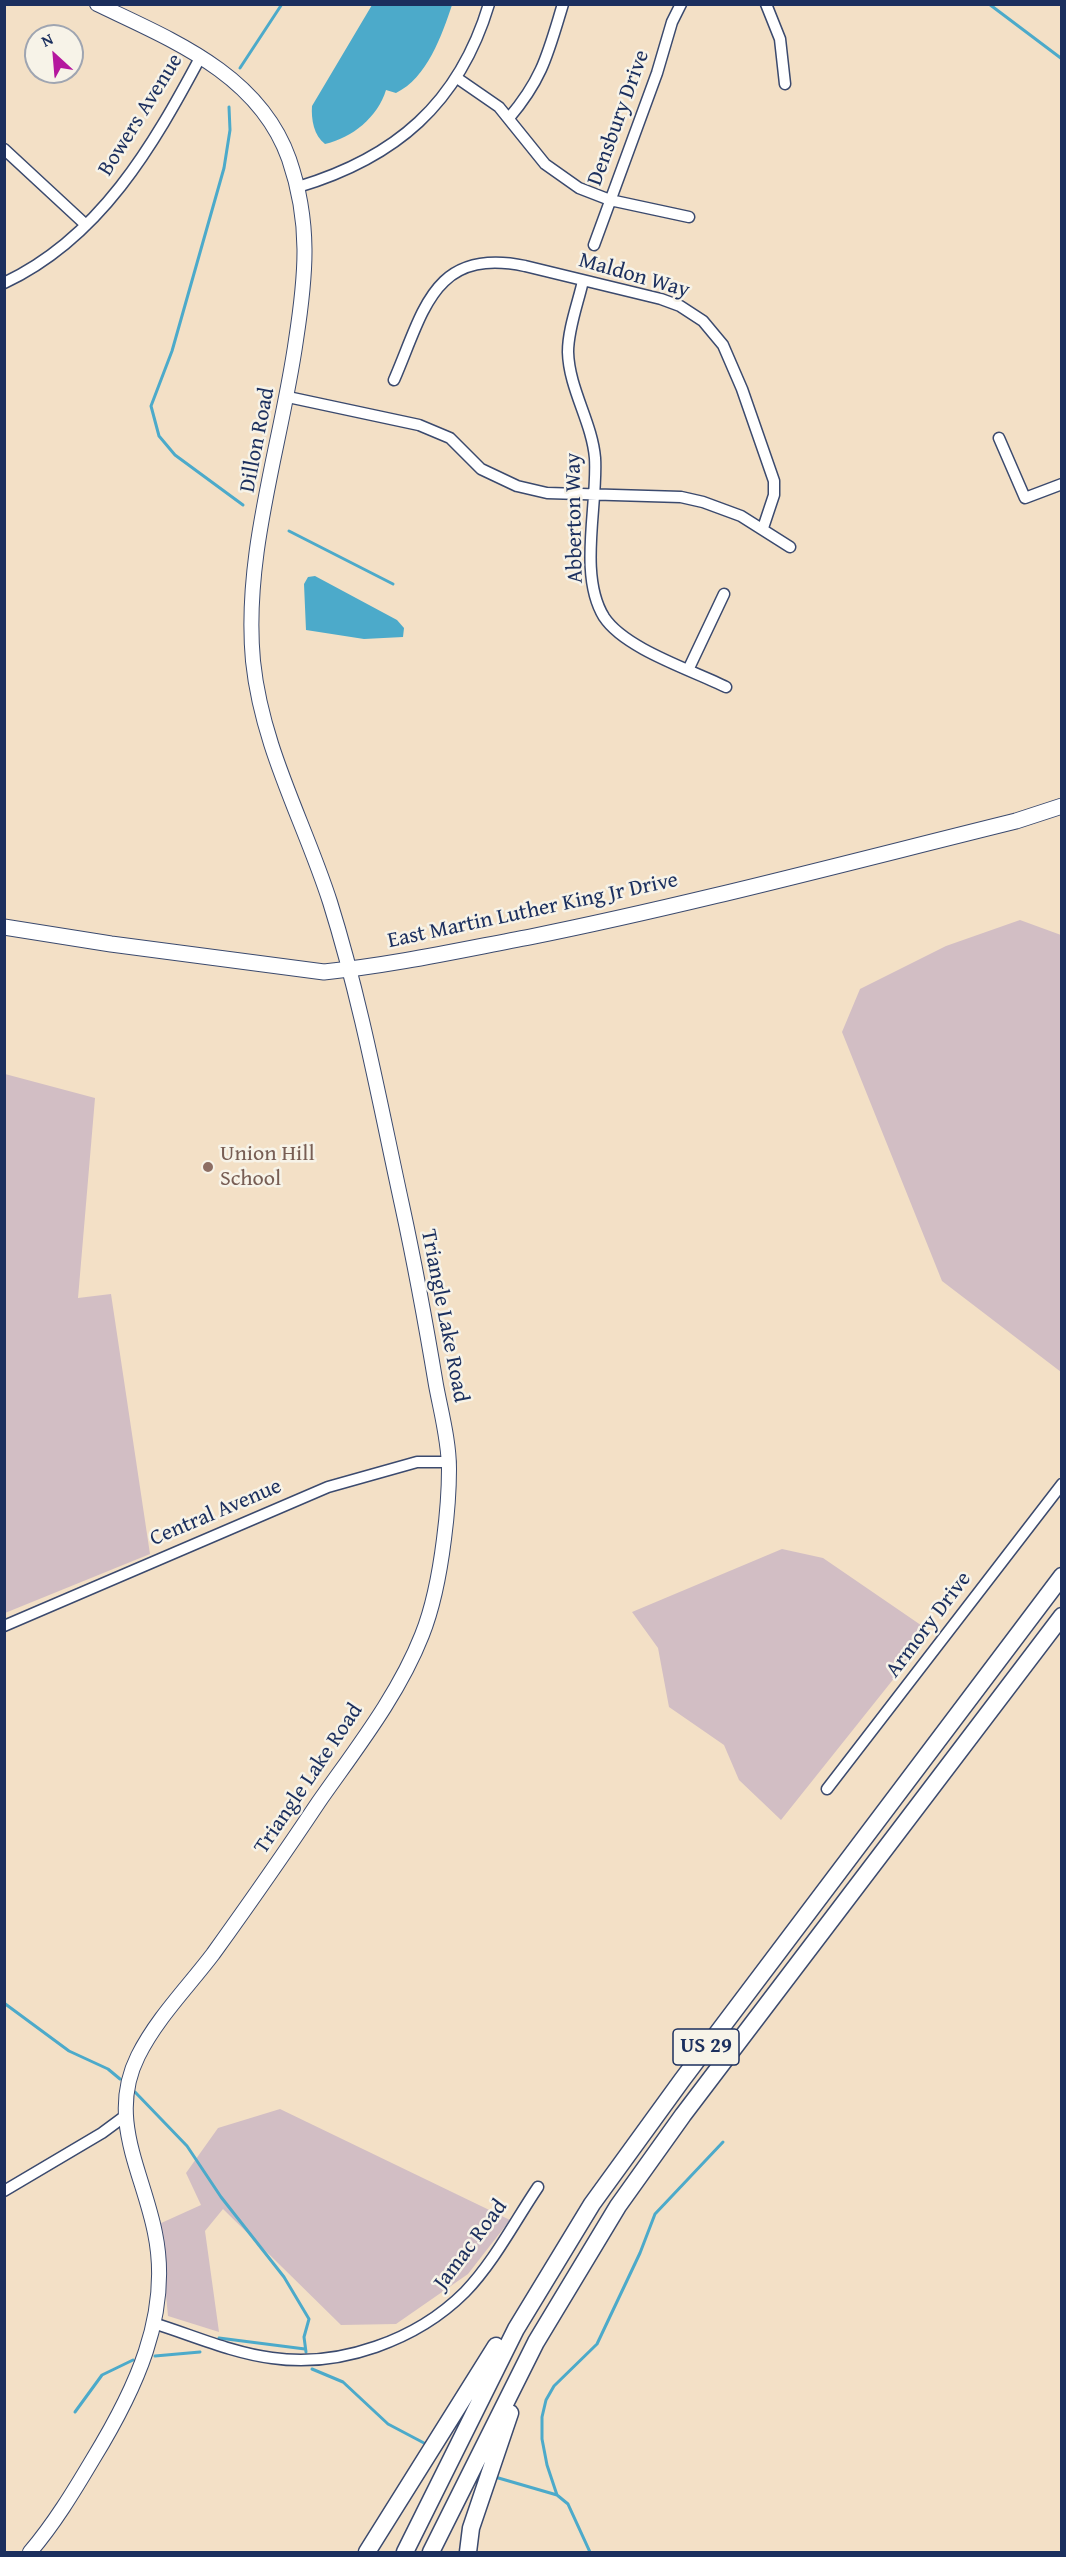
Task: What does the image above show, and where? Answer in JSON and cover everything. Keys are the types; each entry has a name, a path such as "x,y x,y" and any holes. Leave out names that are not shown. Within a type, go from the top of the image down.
{"highway":[{"name":"US 29","path":"405,2553 484,2391 563,2249 636,2142 1062,1576"},
{"name":"US 29","path":"430,2553 536,2342 618,2206 683,2115 1062,1616"},
{"path":"367,2553 511,2321 538,2291"},
{"path":"468,2553 471,2528 492,2461 536,2342"}],"main road":[{"name":"East Martin Luther King Jr Drive","path":"4,927 324,972 349,970 407,961 610,921 1016,821 1062,806"}],"street":[{"name":"Dillon Road","path":"97,4 201,56 229,75 273,127 285,150 297,187 305,225 306,263 288,397 253,580 252,651 266,735 330,902 349,970"},
{"path":"297,187 333,176 391,146 427,115 456,78 482,28 489,4"},
{"path":"509,118 530,93 541,74 563,4"},
{"name":"Densbury Drive","path":"594,245 657,73 672,22 681,4"},
{"path":"766,4 780,39 785,84"},
{"name":"Bowers Avenue","path":"4,283 59,251 86,225 130,175 154,140 201,56"},
{"path":"456,78 499,107 545,164 579,188 610,200 688,217"},
{"path":"4,149 86,225"},
{"name":"Maldon Way","path":"394,380 432,295 448,276 458,269 479,262 507,262 680,306 703,321 715,334 742,388 770,465 774,495 764,528"},
{"name":"Abberton Way","path":"583,280 568,352 572,377 593,440 593,578 604,616 624,636 726,687"},
{"path":"288,397 420,425 450,438 481,469 517,486 547,493 681,497 721,508 764,528 790,547"},
{"path":"999,438 1025,498 1062,484"},
{"path":"689,669 724,594"},
{"name":"Triangle Lake Road","path":"30,2553 46,2534 80,2481 131,2394 143,2364 153,2323 159,2262 155,2233 128,2144 125,2116 128,2082 134,2066 158,2024 212,1955 392,1694 423,1634 437,1582 445,1537 450,1462 422,1299 349,970"},
{"name":"Central Avenue","path":"4,1626 328,1487 417,1462 450,1462"},
{"name":"Armory Drive","path":"826,1789 1062,1484"},
{"path":"4,2191 102,2133 125,2116"},
{"name":"Jamac Road","path":"153,2323 272,2358 332,2358 364,2351 419,2327 466,2291 538,2187"}],"shaded area":[{"path":"1020,920 1061,935 1061,1372 942,1281 842,1032 860,989 946,946"},
{"path":"5,1074 95,1098 78,1298 111,1294 150,1554 5,1613"},
{"path":"782,1549 823,1558 931,1632 781,1820 739,1780 724,1745 669,1707 658,1648 632,1612"},
{"path":"280,2109 510,2220 468,2274 396,2324 341,2325 223,2209 205,2231 219,2332 168,2316 159,2224 201,2205 186,2173 218,2128"}],"water":[{"path":"372,5 452,5 432,55 416,77 396,93 386,90 377,109 363,125 345,137 325,144 318,137 314,127 312,106"},
{"path":"315,576 397,620 404,628 403,637 364,639 306,630 304,584 308,577"}],"waterway":[{"path":"240,68 282,4"},
{"path":"989,4 1062,59"},
{"path":"229,107 230,130 224,168 172,351 151,406 159,436 175,455 243,505"},
{"path":"289,531 393,584"},
{"path":"4,2003 69,2051 108,2069 120,2079"},
{"path":"135,2092 187,2146 221,2197 284,2277 309,2319 304,2337 306,2352"},
{"path":"557,2495 547,2465 542,2439 542,2417 546,2400 554,2386 597,2344 640,2253 655,2214 723,2142"},
{"path":"219,2338 305,2349"},
{"path":"155,2356 200,2352"},
{"path":"75,2412 102,2375 133,2360"},
{"path":"312,2369 343,2382 388,2424 424,2443"},
{"path":"495,2477 557,2495 568,2504 590,2552"}],"place":[{"name":"Union Hill School","path":"208,1167"}]}
